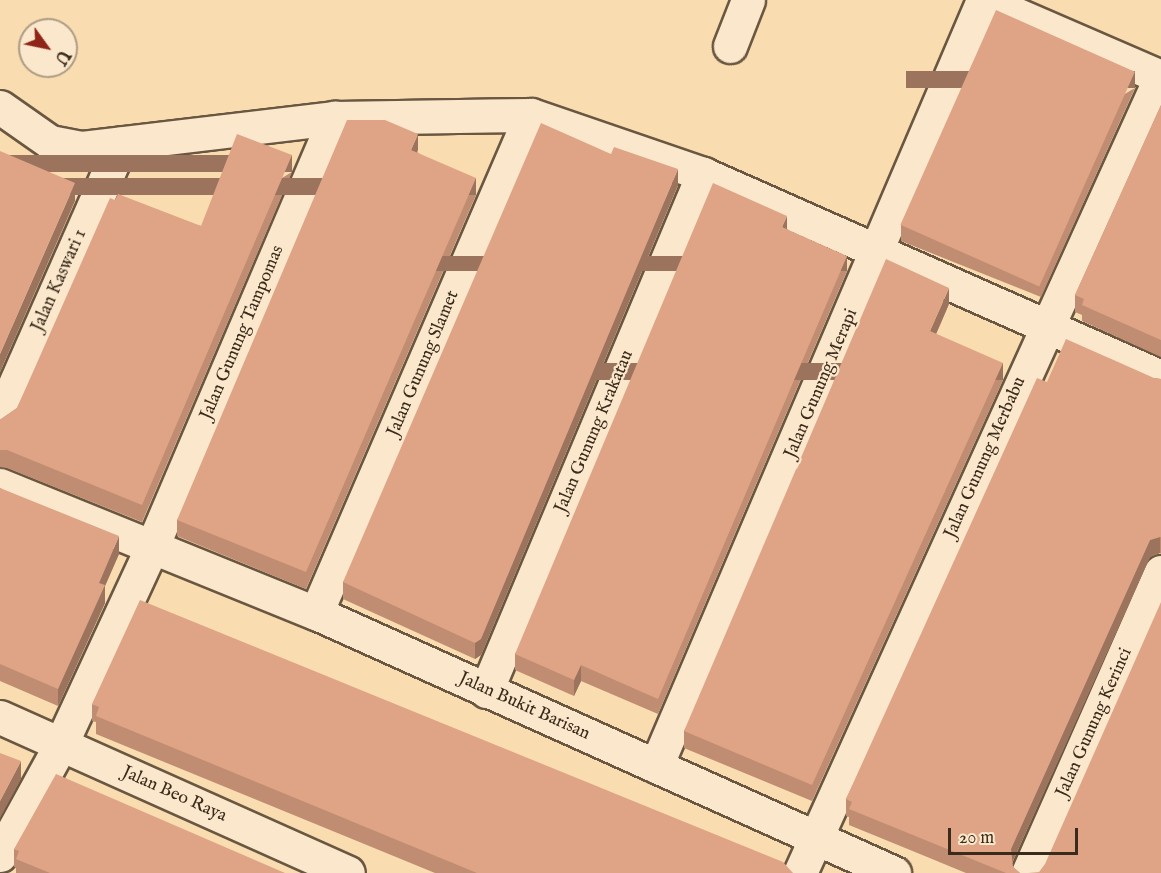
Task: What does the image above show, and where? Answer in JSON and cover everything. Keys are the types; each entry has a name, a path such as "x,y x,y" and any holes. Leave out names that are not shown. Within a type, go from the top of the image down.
{"street":[{"path":"730,46 748,0"},
{"path":"983,0 1161,76"},
{"name":"Jalan Gunung Merapi","path":"656,766 880,251 983,0"},
{"name":"Jalan Gunung Merbabu","path":"800,873 1044,326 1161,76"},
{"path":"0,107 64,148 121,144 335,118 531,116 703,174 1161,377"},
{"name":"Jalan Gunung Slamet","path":"316,613 531,116"},
{"name":"Jalan Gunung Tampomas","path":"0,855 61,744 151,549 335,118"},
{"name":"Jalan Kaswari 1","path":"0,418 121,144"},
{"name":"Jalan Gunung Krakatau","path":"486,691 703,174"},
{"name":"Jalan Bukit Barisan","path":"0,486 151,549 316,613 656,766 816,841 894,873"},
{"name":"Jalan Gunung Kerinci","path":"1028,873 1161,572"},
{"name":"Jalan Beo Raya","path":"0,717 348,873"}],"building":[{"path":"996,10 1135,72 1039,287 900,225"},
{"path":"1161,105 1161,340 1082,305 1084,299 1075,295"},
{"path":"347,120 385,120 418,134 411,150 476,178 306,572 177,520"},
{"path":"541,123 611,154 614,147 678,169 481,639 475,643 343,582"},
{"path":"237,134 292,155 142,505 7,450 0,450 0,419 17,408 110,198 115,200 118,194 201,226"},
{"path":"0,151 75,183 0,354"},
{"path":"713,183 787,216 782,227 847,256 658,699 581,665 574,680 515,654"},
{"path":"886,259 949,288 930,331 1003,363 812,785 684,731"},
{"path":"1066,339 1161,379 1161,537 1150,540 1011,849 1013,867 1020,873 1006,873 849,809 852,802 846,799 1037,378 1047,382"},
{"path":"0,488 119,536 99,583 105,585 58,689 0,664"},
{"path":"140,600 783,862 793,873 477,873 96,716 99,707 92,704"},
{"path":"1161,602 1161,873 1028,873 1039,872 1045,864"},
{"path":"0,753 21,761 0,801"},
{"path":"56,774 285,873 50,873 16,859 19,851 14,849"}]}
